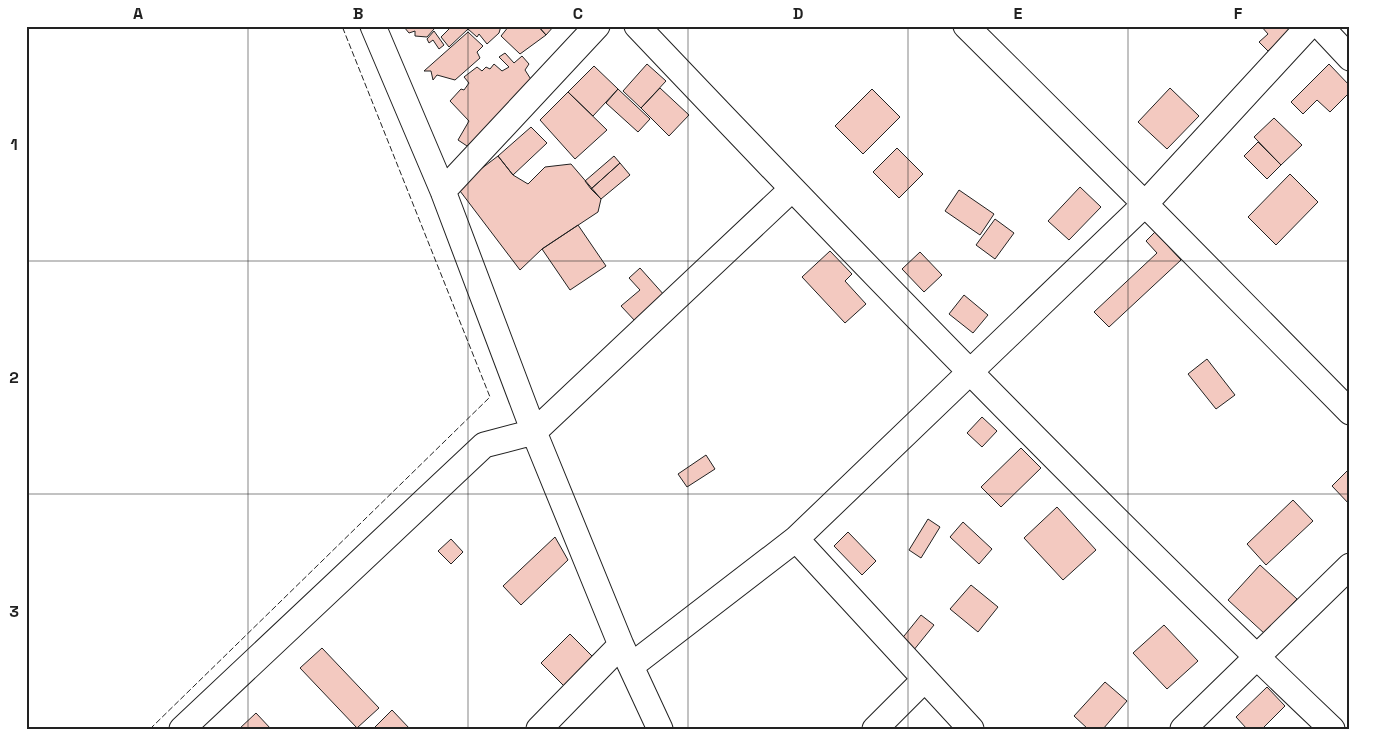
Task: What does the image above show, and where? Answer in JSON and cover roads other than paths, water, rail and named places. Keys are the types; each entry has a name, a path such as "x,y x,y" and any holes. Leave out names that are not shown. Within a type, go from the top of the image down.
{"street":[{"path":"373,26 443,190 534,432 626,655 660,729"},
{"path":"443,190 597,26"},
{"path":"637,26 970,372 1332,729"},
{"path":"966,26 1350,412"},
{"path":"539,729 626,655 796,539 1145,204 1310,26"},
{"path":"1320,26 1350,58"},
{"path":"182,729 484,445 534,432 792,189"},
{"path":"796,539 971,729"},
{"path":"1183,729 1258,658 1350,566"},
{"path":"875,729 924,680"}]}
